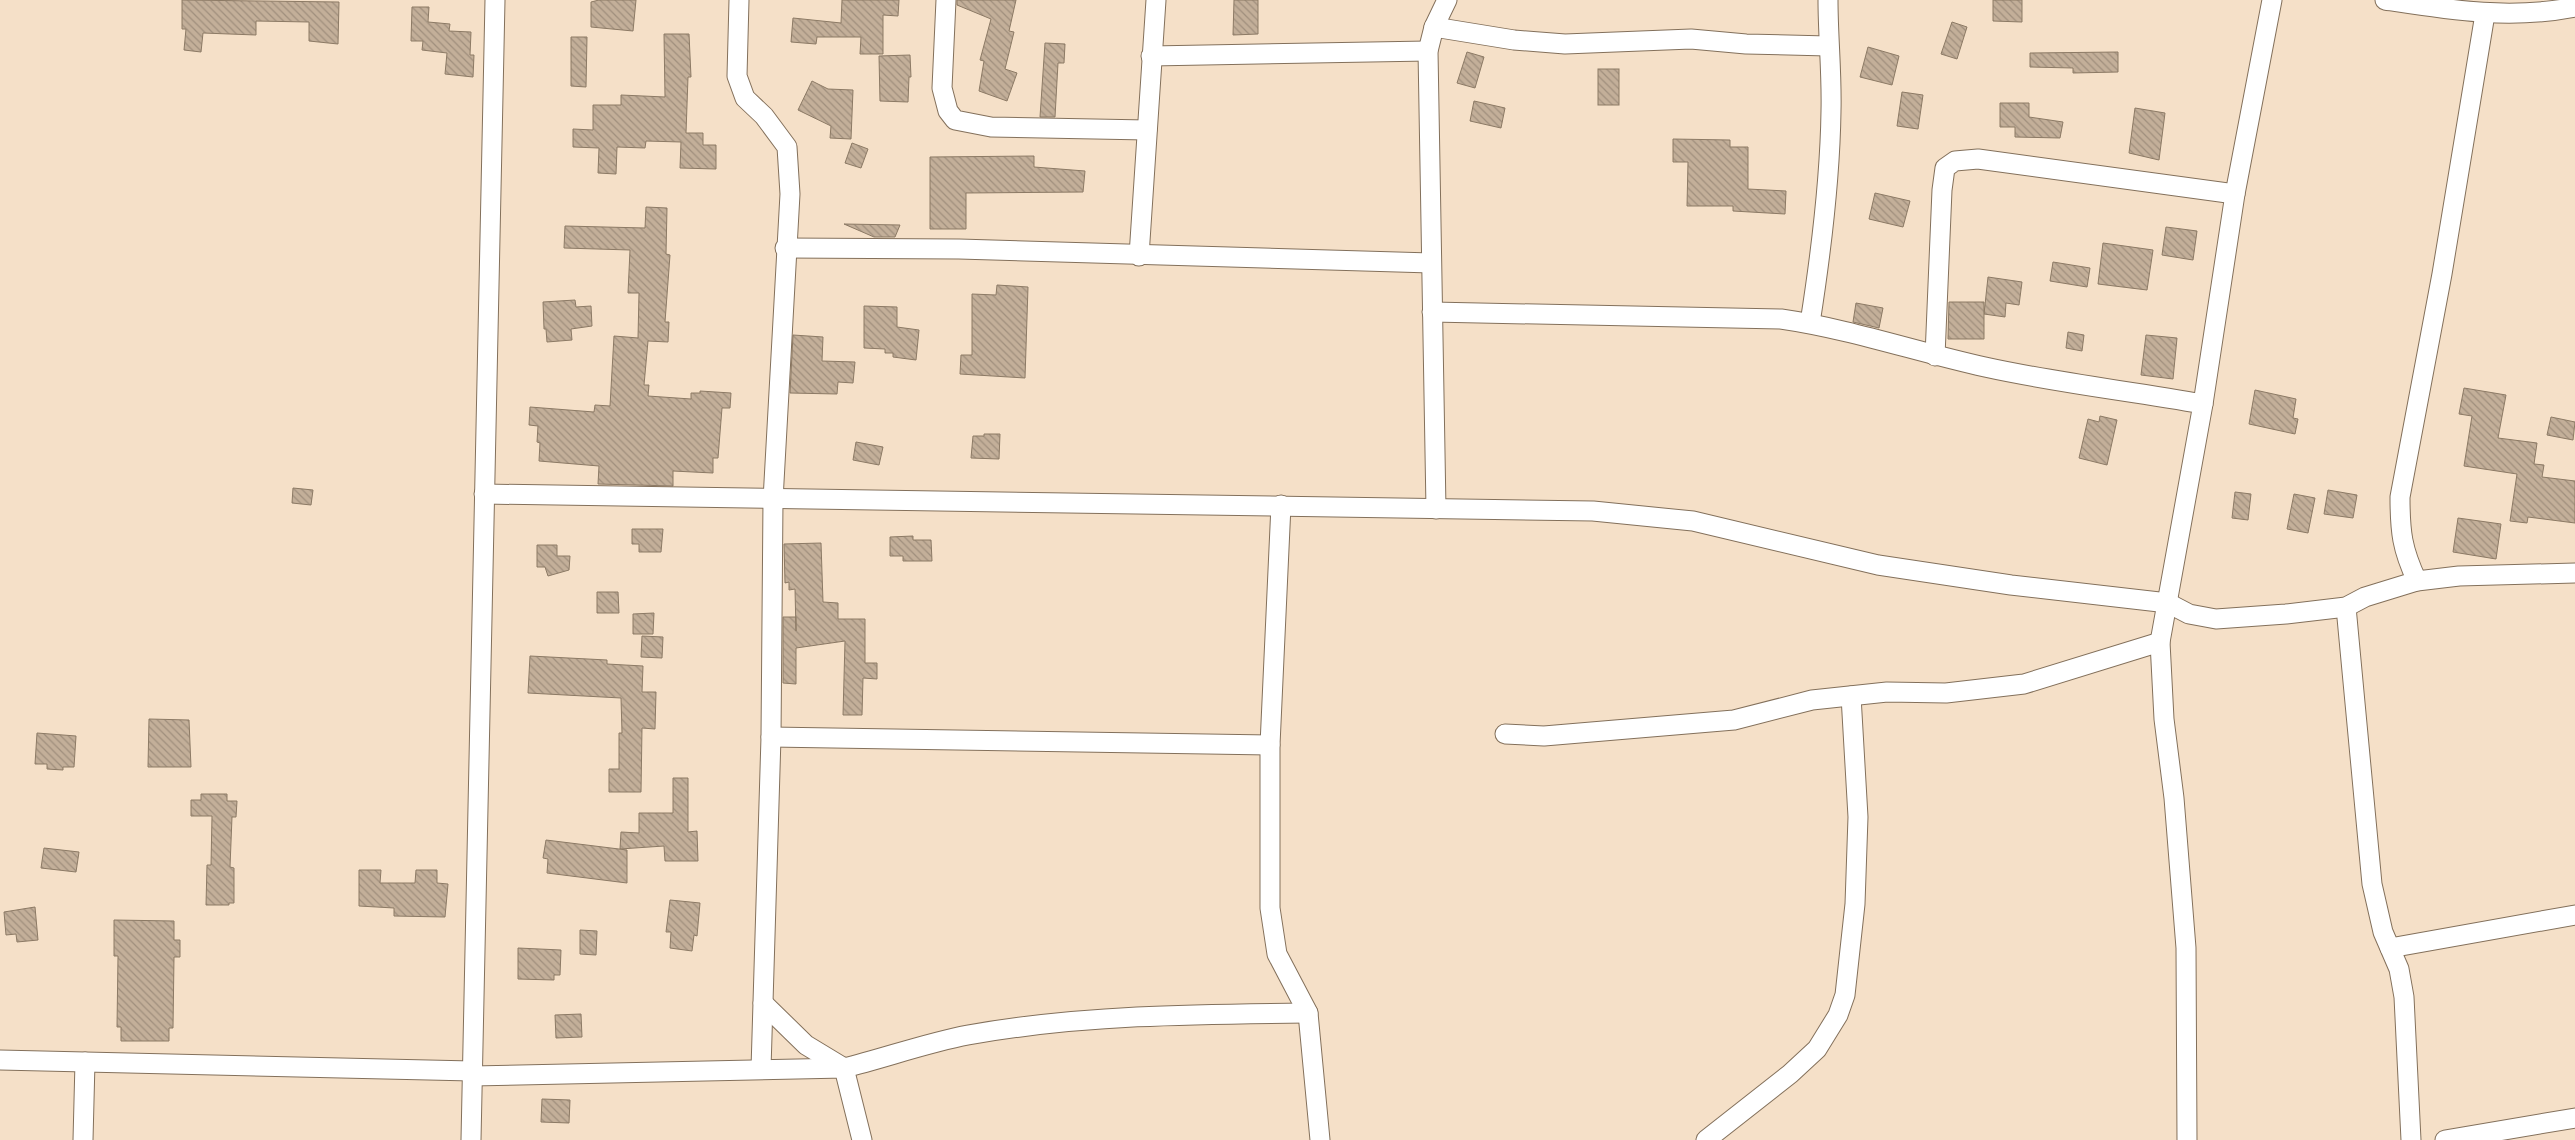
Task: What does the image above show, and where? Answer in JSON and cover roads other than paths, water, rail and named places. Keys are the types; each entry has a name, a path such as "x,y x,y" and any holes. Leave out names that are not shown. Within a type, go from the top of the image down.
{"street":[{"path":"471,1140 495,0"},
{"path":"739,0 737,76 745,98 764,116 787,147 790,194 785,248 773,500 771,737 761,1069"},
{"path":"946,0 942,88 948,112 955,120 992,127 1147,130"},
{"path":"1140,256 1156,0"},
{"path":"1436,509 1428,51 1434,26 1447,0"},
{"path":"1810,323 1822,252 1828,182 1831,109 1828,0"},
{"path":"2187,1140 2186,948 2174,798 2164,719 2160,642 2203,404 2235,194 2272,0"},
{"path":"2385,0 2485,14 2552,12 2575,7"},
{"path":"2417,581 2405,556 2400,524 2400,497 2442,274 2485,14"},
{"path":"1434,26 1514,40 1565,44 1691,39 1746,44 1828,46"},
{"path":"1152,56 1428,51"},
{"path":"1935,356 1942,190 1945,168 1955,161 1978,160 2235,194"},
{"path":"785,248 959,249 1140,256 1432,263"},
{"path":"1432,312 1781,319 1810,323 1935,356 2013,374 2203,404"},
{"path":"484,494 773,500 1281,505 1593,511 1693,521 1878,565 2010,585 2168,603 2189,614 2216,619 2346,607 2365,597 2417,581 2459,576 2575,573"},
{"path":"1281,505 1270,745 1270,908 1277,954 1308,1013 1320,1140"},
{"path":"2346,607 2372,884 2383,932 2399,969 2404,997 2411,1140"},
{"path":"1505,734 1544,736 1734,720 1812,700 1887,692 1946,693 2024,684 2160,642"},
{"path":"1706,1140 1790,1074 1817,1049 1838,1016 1845,995 1854,904 1858,817 1851,696"},
{"path":"771,737 1270,745"},
{"path":"2390,948 2575,915"},
{"path":"763,1003 806,1045 844,1068 862,1140"},
{"path":"0,1060 472,1073 844,1068 967,1036 1052,1024 1228,1014 1308,1013"},
{"path":"82,1140 85,1062"},
{"path":"2445,1140 2575,1118"}]}
